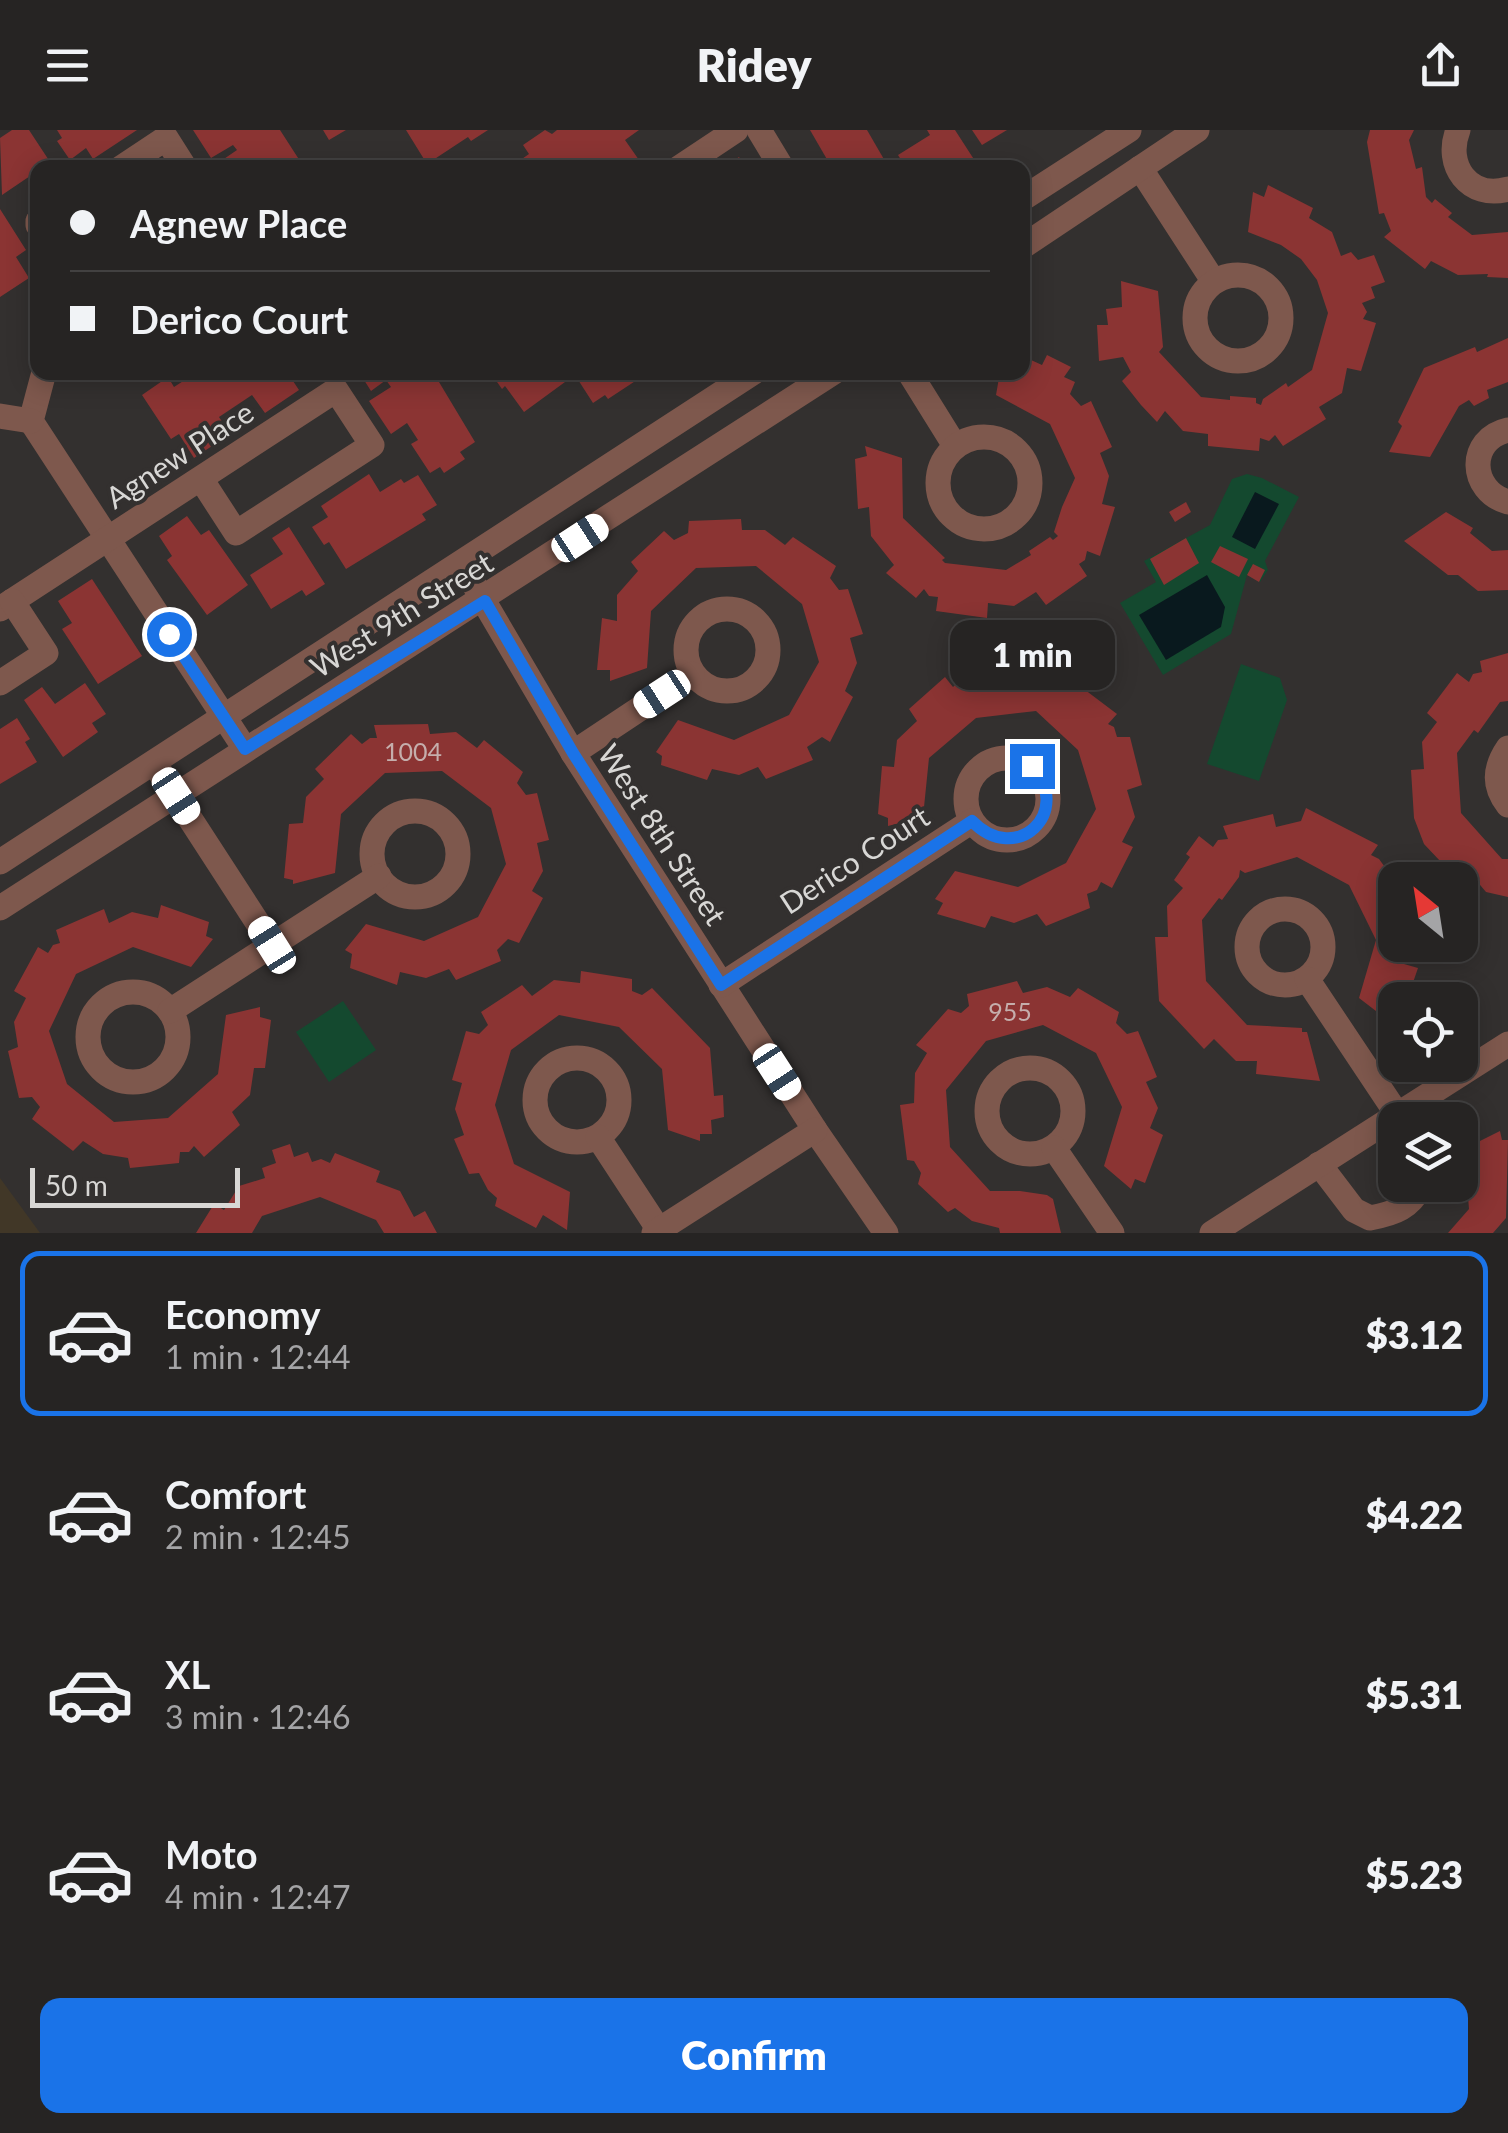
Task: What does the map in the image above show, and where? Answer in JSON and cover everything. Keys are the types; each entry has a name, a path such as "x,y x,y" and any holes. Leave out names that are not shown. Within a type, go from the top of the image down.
{"street":[{"path":"691,160 736,130"},
{"path":"758,130 777,160"},
{"path":"1030,193 1129,130"},
{"path":"1030,242 1197,130"},
{"path":"1458,130 1452,155 1464,180 1488,192 1508,190"},
{"path":"133,160 166,138 180,160"},
{"path":"1140,168 1214,282"},
{"path":"42,380 31,421 107,539"},
{"name":"West 9th Street","path":"0,862 742,380"},
{"name":"West 9th Street","path":"0,908 245,749 485,601 822,380"},
{"path":"914,380 955,446"},
{"name":"Agnew Place","path":"0,683 46,653 6,605 336,390 372,445 236,532 200,479"},
{"path":"0,416 31,421"},
{"path":"1508,430 1500,431 1484,444 1477,463 1483,486 1492,496 1508,502"},
{"name":"Agnew Place","path":"107,539 245,749"},
{"name":"West 8th Street","path":"462,564 573,753 815,1130 886,1233"},
{"path":"573,753 692,674"},
{"path":"1508,748 1496,773 1508,805"},
{"path":"154,762 272,945"},
{"name":"Derico Court","path":"721,985 972,821"},
{"path":"170,1011 379,876"},
{"path":"1307,978 1389,1102"},
{"path":"1421,1102 1508,1044"},
{"path":"1212,1233 1378,1129"},
{"path":"598,1137 658,1232 815,1130"},
{"path":"1054,1148 1112,1233"},
{"path":"1319,1164 1354,1210 1370,1218 1396,1213 1412,1202"}],"shaded area":[{"path":"1255,492 1279,504 1255,549 1232,537"},
{"path":"1207,575 1225,607 1221,627 1166,660 1139,615"},
{"path":"0,1178 40,1233 0,1233"}],"green space":[{"path":"1247,474 1299,497 1265,561 1268,570 1260,582 1247,575 1231,634 1163,675 1120,603 1156,582 1144,561 1210,525 1232,479"},
{"path":"1241,664 1280,678 1287,700 1259,781 1207,764"},
{"path":"343,1001 376,1050 329,1082 296,1032"}],"building":[{"path":"12,130 29,130 49,160 30,160 30,176 2,195 0,138"},
{"path":"57,130 137,130 93,159 86,148 70,160 57,141 62,138"},
{"path":"193,130 280,130 299,160 222,160 237,150 233,145 211,158"},
{"path":"323,130 346,130 329,140"},
{"path":"406,130 488,130 471,141 468,137 433,160 425,160"},
{"path":"545,130 552,134 557,130 639,130 625,140 639,160 520,160 529,154 523,145"},
{"path":"810,130 867,130 884,160 827,160"},
{"path":"927,130 955,130 974,160 901,160 898,155 930,135"},
{"path":"972,130 1007,130 982,145"},
{"path":"1370,130 1414,130 1409,140 1416,169 1422,167 1426,197 1432,203 1435,199 1452,213 1448,217 1472,235 1508,232 1508,278 1458,275 1431,261 1425,269 1384,237 1391,231 1384,213 1379,214 1367,142"},
{"path":"1268,185 1313,208 1309,218 1332,232 1341,256 1351,252 1358,260 1374,255 1385,282 1371,287 1375,298 1362,303 1367,312 1363,319 1376,323 1361,371 1347,368 1342,393 1319,407 1326,419 1283,446 1275,435 1269,441 1260,438 1259,451 1208,446 1208,434 1183,431 1165,411 1157,422 1122,381 1131,372 1123,357 1099,361 1097,325 1108,325 1106,309 1122,307 1121,281 1158,291 1163,347 1159,352 1201,397 1256,398 1261,405 1263,399 1286,383 1288,387 1312,370 1328,313 1317,280 1301,259 1281,245 1248,232 1253,192 1264,197"},
{"path":"0,209 26,250 16,257 29,278 0,297"},
{"path":"1508,338 1508,382 1487,390 1489,398 1474,406 1469,400 1459,406 1430,457 1389,452 1402,426 1398,422 1424,368"},
{"path":"1047,355 1071,367 1064,377 1075,382 1070,394 1081,406 1091,401 1112,447 1100,453 1109,476 1102,504 1115,507 1100,556 1087,551 1085,560 1079,564 1087,576 1046,605 1036,592 1014,606 988,603 987,618 936,611 938,597 929,596 924,589 916,598 886,573 894,565 871,536 869,507 858,509 855,459 867,456 865,446 902,458 903,518 945,558 945,563 1006,570 1050,537 1053,540 1058,536 1054,532 1075,478 1050,424 996,395 999,380 1030,380 1031,360 1042,365"},
{"path":"164,380 170,380 174,387 185,380 292,380 299,390 265,413 252,395 219,417 230,434 194,458 179,434 171,439 142,395"},
{"path":"364,380 386,380 371,391"},
{"path":"386,380 438,380 475,442 460,452 465,459 444,473 440,467 430,473 411,444 418,440 407,423 391,434 369,401 391,387"},
{"path":"496,380 565,382 524,412 505,386 502,389"},
{"path":"578,380 637,380 608,399 605,395 593,403"},
{"path":"369,474 380,492 401,479 404,483 418,475 437,505 422,514 426,520 346,569 329,542 324,545 312,527 328,517 321,506"},
{"path":"1186,502 1191,512 1175,522 1169,512"},
{"path":"1446,512 1473,528 1470,533 1492,551 1508,550 1508,590 1478,591 1458,575 1448,575 1404,541"},
{"path":"187,516 201,535 209,530 248,585 207,615 167,560 172,556 159,536"},
{"path":"741,519 742,530 765,530 785,545 793,537 836,566 830,578 839,590 848,589 863,634 850,638 857,663 845,691 853,697 830,742 822,737 807,747 813,760 766,779 758,767 739,775 712,769 707,780 661,765 662,756 656,752 678,720 734,740 789,715 819,662 802,604 756,566 696,568 651,611 647,668 610,681 610,670 597,670 602,618 617,621 617,595 638,571 631,562 664,531 674,540 688,533 689,521"},
{"path":"289,527 325,584 306,596 302,590 271,609 250,575 283,554 272,538"},
{"path":"1186,538 1199,563 1164,585 1150,559"},
{"path":"1220,546 1248,559 1239,577 1211,562"},
{"path":"1253,564 1265,570 1259,582 1247,575"},
{"path":"92,579 142,656 98,684 62,629 72,623 58,601"},
{"path":"1508,653 1508,701 1500,702 1478,733 1474,730 1457,753 1461,813 1502,859 1508,859 1508,897 1486,892 1478,882 1478,862 1441,862 1424,844 1414,818 1411,770 1424,769 1422,742 1437,722 1427,713 1457,673 1469,682 1473,674 1482,672 1480,661"},
{"path":"1018,667 1020,680 1046,677 1056,668 1117,714 1108,724 1114,727 1117,737 1130,737 1142,785 1127,790 1135,817 1122,842 1133,847 1112,888 1101,882 1097,890 1087,894 1090,908 1046,926 1037,914 1014,923 991,916 985,928 937,914 943,903 935,899 955,871 1018,887 1066,863 1096,809 1078,750 1036,711 976,718 929,758 923,817 888,826 888,818 878,814 882,766 894,767 897,740 917,721 909,709 945,677 953,687 960,680 971,681 973,668"},
{"path":"85,683 106,714 92,723 98,732 63,757 24,700 42,687 55,704"},
{"path":"17,718 30,739 25,742 37,762 0,784 0,729"},
{"path":"428,724 430,734 456,732 477,748 484,740 523,772 517,783 526,795 537,793 549,840 537,843 543,871 532,891 543,898 519,943 508,939 497,950 501,961 456,980 449,969 426,978 400,972 397,985 350,968 352,954 345,950 366,924 424,941 478,917 506,864 491,808 442,771 385,773 341,814 335,873 293,884 293,880 284,878 289,824 303,823 306,797 324,779 315,769 351,734 362,744 377,738 374,725"},
{"path":"1306,808 1378,845 1371,855 1381,862 1378,862 1378,962 1405,962 1418,968 1413,982 1378,982 1378,1013 1359,998 1376,940 1349,885 1297,857 1245,873 1240,870 1222,900 1219,898 1202,920 1206,981 1247,1025 1302,1028 1302,1032 1307,1032 1320,1081 1256,1074 1257,1061 1236,1061 1214,1039 1204,1049 1159,1001 1155,937 1168,937 1167,906 1183,888 1174,880 1199,836 1213,847 1218,840 1228,839 1223,826 1273,814 1276,827 1301,821"},
{"path":"161,905 209,922 206,936 213,939 191,967 133,947 76,974 49,1031 67,1084 114,1122 168,1118 218,1074 226,1015 260,1007 260,1017 271,1020 265,1068 254,1068 250,1095 232,1112 240,1125 204,1157 194,1146 189,1152 180,1152 179,1163 130,1168 128,1158 103,1154 83,1141 73,1151 32,1119 40,1107 32,1097 19,1098 8,1051 18,1047 14,1022 26,998 14,991 38,947 48,953 60,943 56,930 104,909 109,923 132,912 158,918"},
{"path":"581,971 632,979 632,991 642,995 652,988 710,1048 714,1096 723,1095 724,1117 711,1120 712,1134 700,1134 700,1141 668,1130 662,1069 619,1027 559,1015 511,1050 495,1105 514,1164 570,1192 567,1230 543,1215 536,1228 495,1206 497,1198 479,1173 469,1174 454,1139 464,1135 455,1109 462,1083 452,1080 466,1031 479,1034 488,1025 481,1012 522,985 532,996 554,980 580,983"},
{"path":"1017,981 1023,993 1047,987 1070,997 1078,988 1119,1012 1116,1023 1127,1034 1138,1031 1157,1077 1146,1082 1158,1108 1150,1128 1163,1135 1145,1183 1135,1179 1131,1189 1104,1166 1122,1107 1096,1053 1043,1025 986,1041 946,1090 950,1147 990,1191 1020,1191 1053,1199 1061,1233 1000,1233 999,1228 972,1221 955,1208 948,1212 918,1184 921,1173 914,1161 907,1160 900,1105 914,1103 915,1073 927,1053 916,1045 948,1009 961,1013 969,1006 967,994"},
{"path":"1500,1131 1502,1140 1508,1140 1506,1218 1493,1233 1448,1233 1469,1209 1468,1202 1478,1202 1478,1142"},
{"path":"290,1144 294,1157 308,1152 312,1162 321,1159 330,1163 335,1153 380,1171 376,1182 400,1191 414,1217 425,1211 437,1233 384,1233 376,1220 320,1197 262,1216 252,1233 196,1233 214,1204 224,1210 239,1186 265,1178 262,1168 276,1163 272,1150"}],"route":[{"path":"169,634 245,749 485,601 573,753 721,985 972,821 994,838 1022,837 1034,829 1043,818 1047,790 1032,766"}]}
